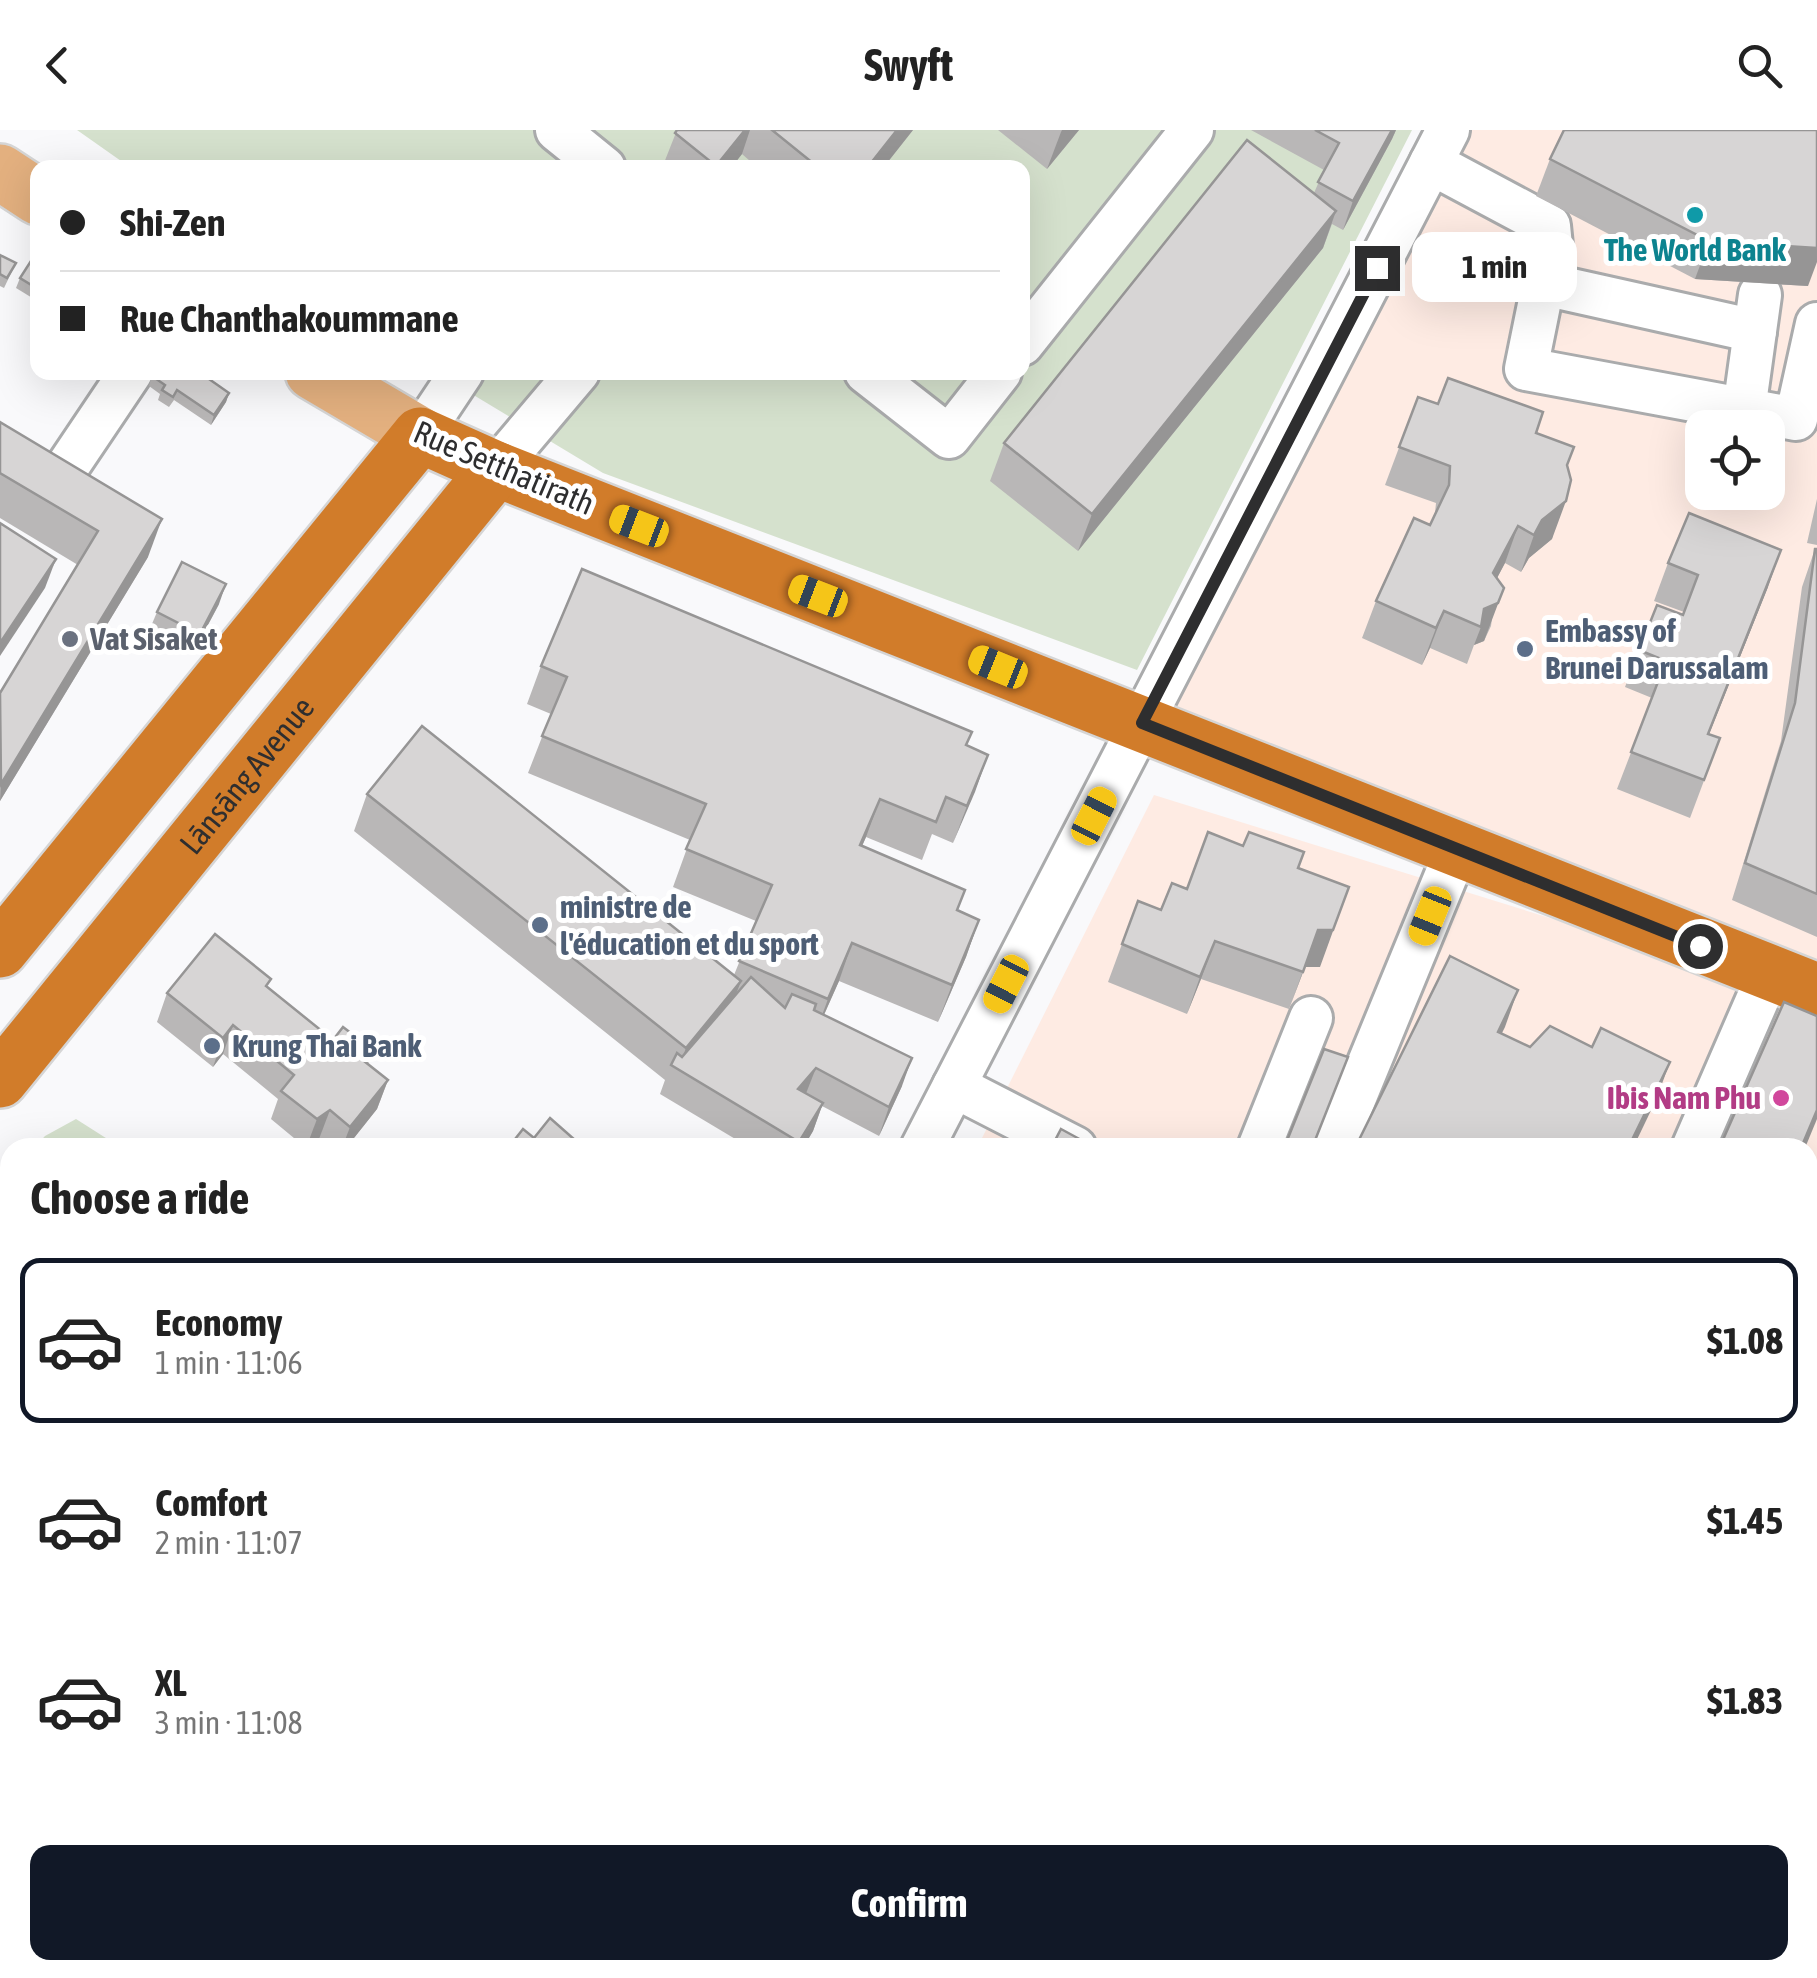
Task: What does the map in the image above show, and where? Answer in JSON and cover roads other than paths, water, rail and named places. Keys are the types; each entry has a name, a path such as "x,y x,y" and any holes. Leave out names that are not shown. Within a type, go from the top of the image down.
{"highway":[{"name":"Rue Setthatirath","path":"420,435 496,469 1793,982"},
{"path":"0,950 420,435"},
{"name":"Lānsāng Avenue","path":"0,1080 496,469"}],"main road":[{"path":"0,172 30,192"},
{"name":"Rue Setthatirath","path":"327,380 420,435"}],"street":[{"path":"558,130 594,160"},
{"path":"1030,334 1192,130"},
{"path":"927,1138 1440,146 1549,226 1551,246 1526,369 1744,410 1758,313 1544,284"},
{"path":"1785,417 1796,419 1817,324"},
{"path":"53,488 126,380"},
{"path":"420,435 457,380"},
{"path":"496,469 571,380"},
{"path":"876,380 950,437 994,380"},
{"path":"1338,1138 1457,849"},
{"path":"1700,1138 1793,982"},
{"path":"1263,1138 1311,1018"},
{"path":"954,1086 1055,1138"}],"place":[{"name":"The World Bank","path":"1695,215"},
{"name":"Vat Sisaket","path":"70,639"},
{"name":"Embassy of Brunei Darussalam","path":"1525,649"},
{"name":"ministre de l'éducation et du sport","path":"540,925"},
{"name":"Krung Thai Bank","path":"212,1046"},
{"name":"Ibis Nam Phu","path":"1781,1098"}]}
